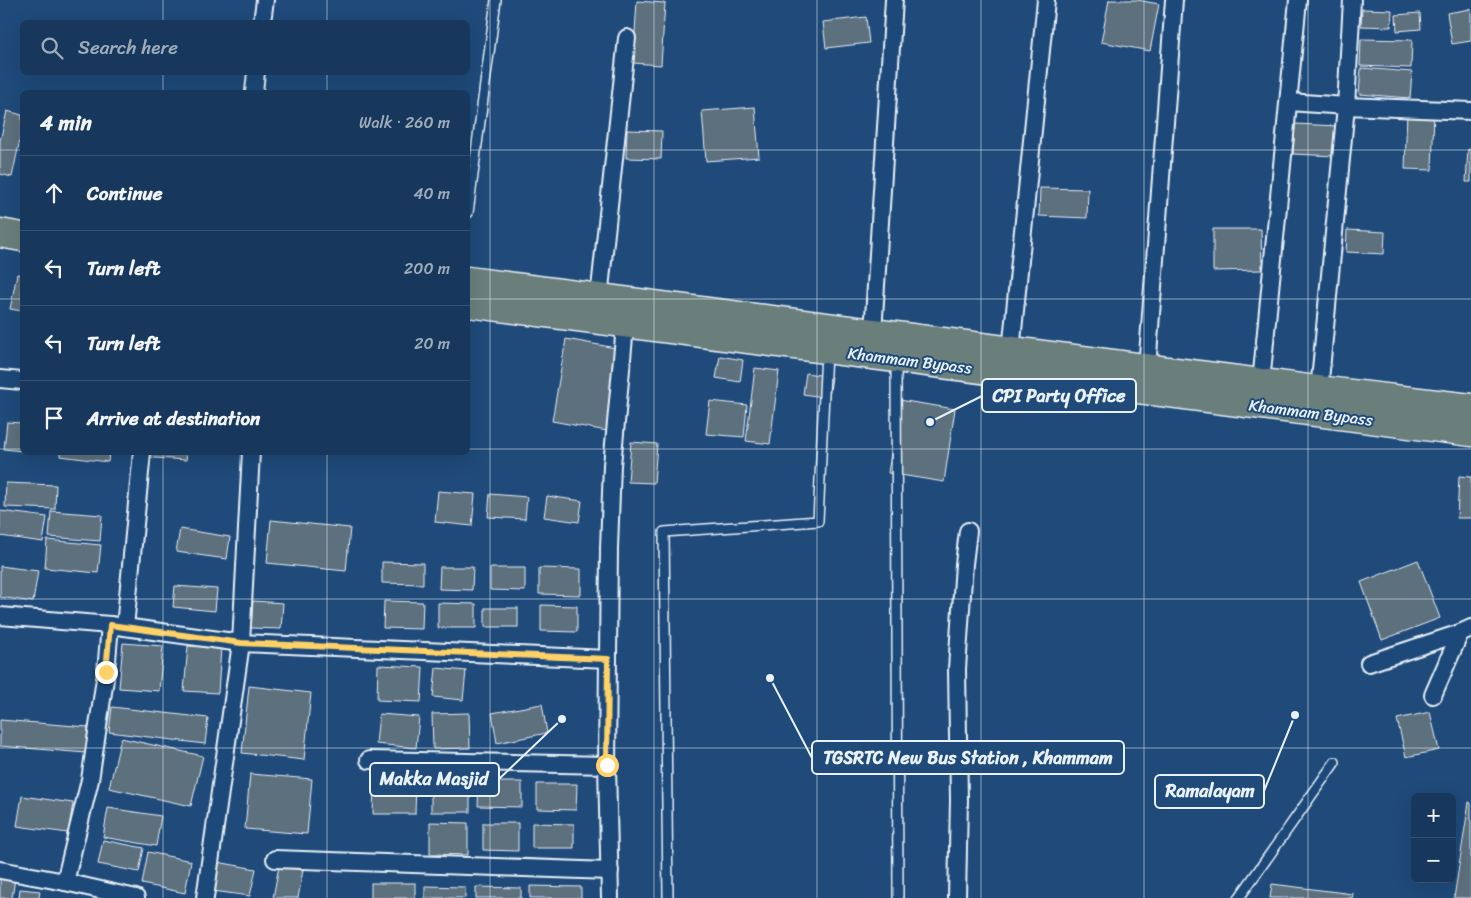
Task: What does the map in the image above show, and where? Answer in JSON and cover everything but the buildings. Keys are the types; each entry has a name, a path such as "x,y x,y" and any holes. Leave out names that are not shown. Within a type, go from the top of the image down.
{"highway":[{"path":"0,213 20,218"},
{"path":"0,233 20,237"},
{"name":"Khammam Bypass","path":"470,281 826,349 896,358 1002,357 1147,369 1471,408"},
{"name":"Khammam Bypass","path":"470,303 617,308 873,333 1002,357 1471,432"}],"street":[{"path":"262,20 265,0"},
{"path":"873,333 894,0"},
{"path":"1002,357 1046,0"},
{"path":"1147,369 1174,0"},
{"path":"1261,383 1298,0"},
{"path":"1319,391 1346,106 1352,0"},
{"path":"610,898 607,765 609,548 627,38"},
{"path":"254,90 256,75"},
{"path":"1289,102 1471,112"},
{"path":"0,379 20,382"},
{"path":"65,882 90,780 106,672 117,626 142,455"},
{"path":"205,898 241,643 251,455"},
{"path":"957,898 960,800 957,668 968,530"},
{"path":"0,616 117,626 241,643 608,659"},
{"path":"1369,663 1465,631"},
{"path":"1433,695 1465,631"},
{"path":"369,760 607,765"},
{"path":"275,859 610,871"},
{"path":"0,870 136,898"}],"lane":[{"path":"470,198 496,0"},
{"path":"668,898 664,532 818,521 826,349"},
{"path":"896,358 898,898"},
{"path":"1239,898 1335,762"}],"place":[{"name":"CPI Party Office","path":"930,422"},
{"name":"TGSRTC New Bus Station , Khammam","path":"770,678"},
{"name":"Ramalayam","path":"1295,715"},
{"name":"Makka Masjid","path":"562,719"}],"route":[{"path":"106,672 110,625 241,643 608,659 607,765"}]}
